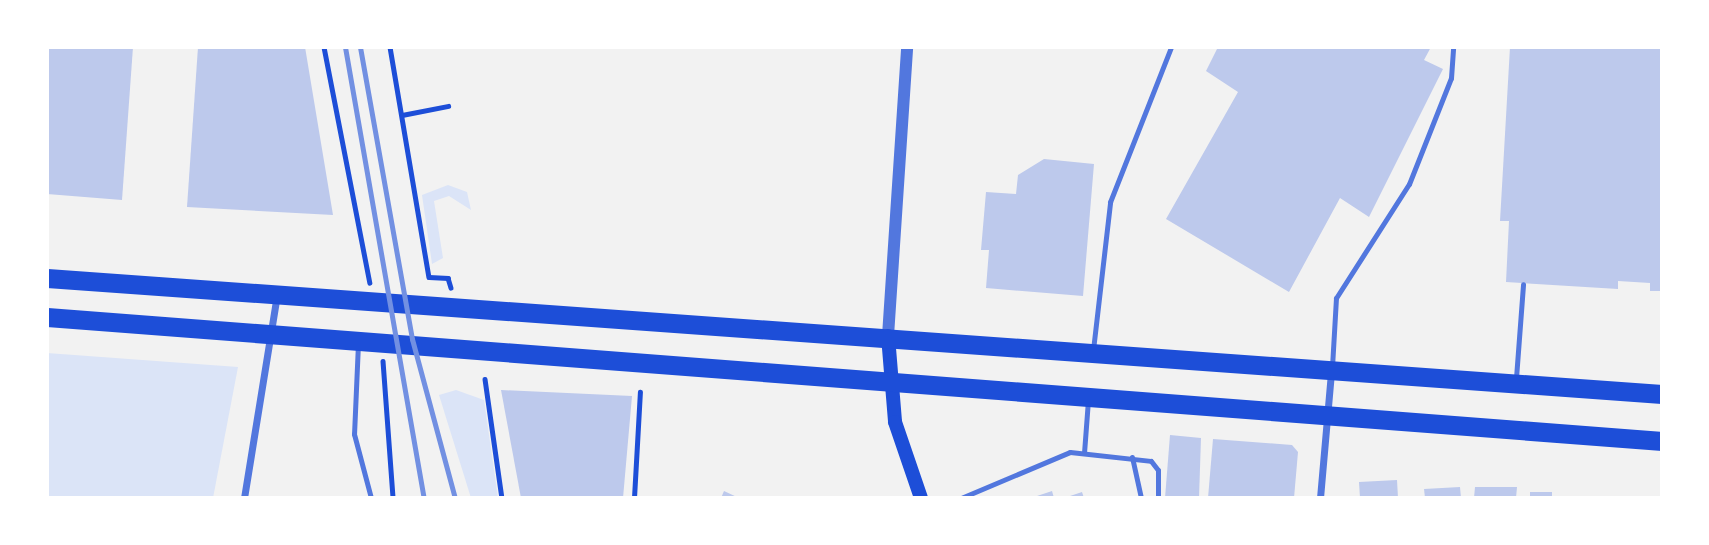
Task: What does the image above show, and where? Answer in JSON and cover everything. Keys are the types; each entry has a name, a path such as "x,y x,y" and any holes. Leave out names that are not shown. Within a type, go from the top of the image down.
{"highway":[{"path":"47,278 887,336 1662,394"},
{"path":"47,317 891,383 1088,393 1327,418 1662,441"}],"main road":[{"path":"887,336 898,432 921,498"}],"street":[{"path":"887,336 907,47"},
{"path":"244,498 277,294"},
{"path":"1320,498 1332,370"}],"lane":[{"path":"1092,353 1110,202 1171,47"},
{"path":"1332,370 1336,298 1409,184 1451,78 1453,47"},
{"path":"1516,384 1523,284"},
{"path":"358,340 354,434 371,498"},
{"path":"1084,453 1088,393"},
{"path":"961,498 1084,453 1132,457 1155,464 1158,498"},
{"path":"1132,457 1141,498"}],"path":[{"path":"324,47 365,252"},
{"path":"390,47 429,276 448,278 457,308"},
{"path":"402,114 449,106"},
{"path":"485,379 502,498"},
{"path":"634,498 640,392"},
{"path":"390,398 393,498"}],"shaded area":[{"path":"448,185 467,192 471,210 449,196 434,201 443,258 432,264 422,195"},
{"path":"47,353 238,367 213,498 47,498"},
{"path":"456,390 484,400 498,498 471,498 439,395"}],"building":[{"path":"47,47 133,47 122,200 47,194"},
{"path":"198,47 305,47 333,215 187,207"},
{"path":"1218,47 1431,47 1424,60 1443,69 1369,217 1340,198 1289,292 1166,219 1238,92 1206,71"},
{"path":"1510,47 1662,47 1662,291 1650,291 1650,283 1618,281 1618,289 1506,282 1509,221 1500,221"},
{"path":"1044,159 1094,164 1083,296 986,288 989,250 981,250 986,192 1016,194 1018,175"},
{"path":"501,390 632,396 623,498 521,498"},
{"path":"1170,435 1201,438 1199,498 1165,498"},
{"path":"1213,439 1292,445 1298,452 1294,498 1208,498"},
{"path":"1397,480 1398,498 1360,498 1359,482"},
{"path":"1460,487 1461,498 1425,498 1424,489"},
{"path":"1475,487 1517,487 1516,498 1474,498"},
{"path":"724,491 739,498 721,498"},
{"path":"1052,491 1054,498 1034,498 1034,497"},
{"path":"1082,492 1084,498 1067,498 1067,497"},
{"path":"1530,492 1552,492 1552,498 1530,498"}],"railway":[{"path":"345,47 424,498"},
{"path":"360,47 412,339 455,498"}]}
